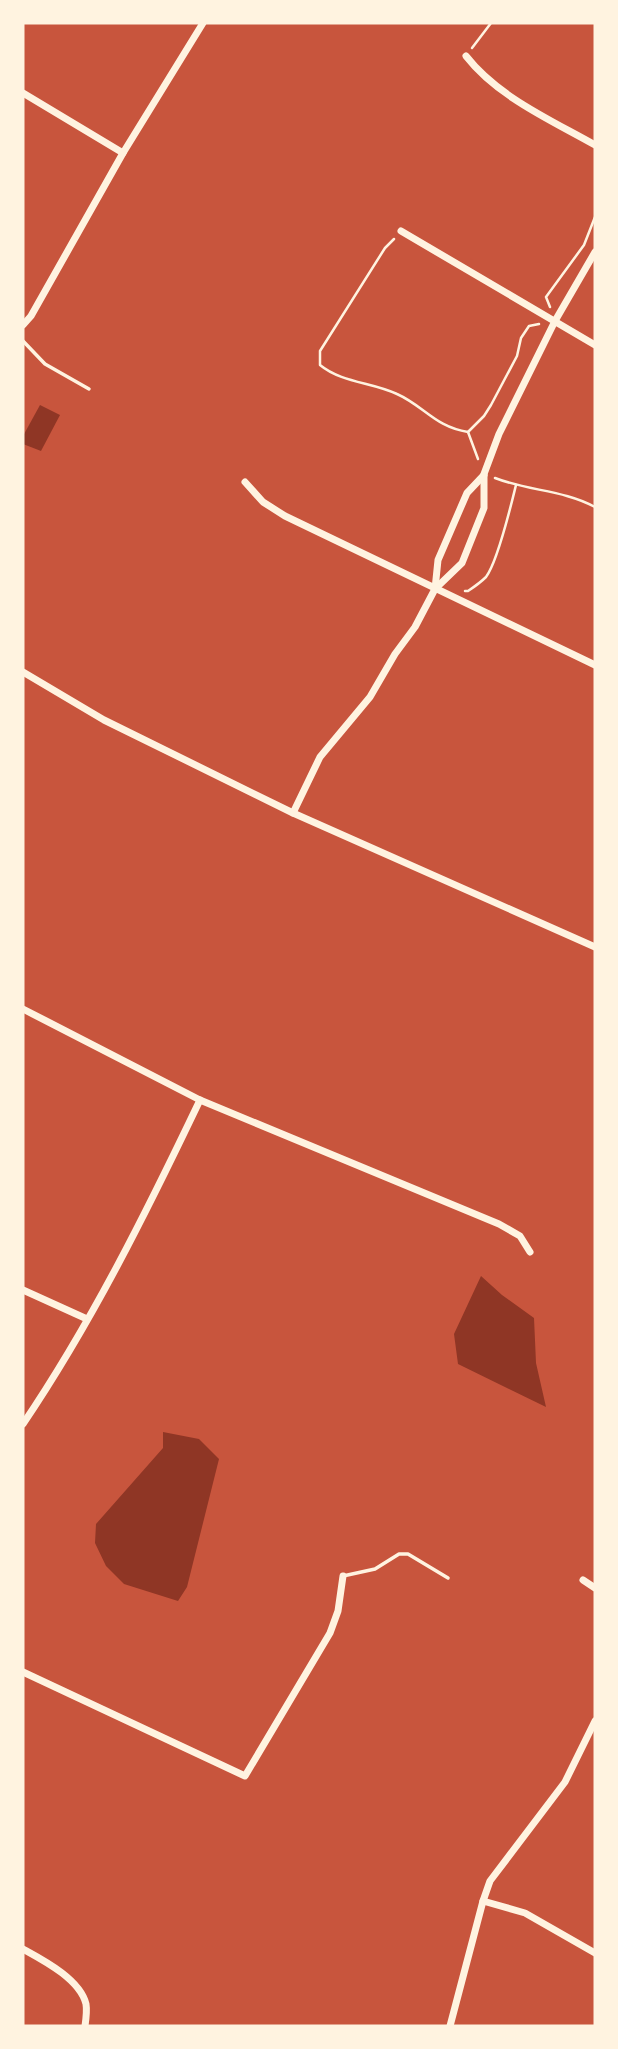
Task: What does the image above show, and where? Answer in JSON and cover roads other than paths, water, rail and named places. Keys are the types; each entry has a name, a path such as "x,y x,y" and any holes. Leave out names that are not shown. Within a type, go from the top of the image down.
{"street":[{"path":"23,325 31,316 123,153 203,23"},
{"path":"466,57 479,73 496,87 595,145"},
{"path":"23,93 123,153"},
{"path":"401,231 595,345"},
{"path":"293,813 320,757 370,697 435,589 462,563 484,508 484,474 499,434 555,321 595,252"},
{"path":"435,589 438,560 467,493 484,474"},
{"path":"245,482 263,502 285,516 595,665"},
{"path":"23,672 104,720 293,813 595,947"},
{"path":"23,1009 200,1100 499,1224 520,1236 530,1252"},
{"path":"23,1424 87,1319 148,1210 200,1100"},
{"path":"23,1290 87,1319"},
{"path":"23,1672 246,1776 330,1633 338,1611 343,1576"},
{"path":"583,1580 595,1588"},
{"path":"450,2026 490,1881 565,1782 595,1721"},
{"path":"483,1901 525,1913 595,1953"},
{"path":"23,1949 72,1982 86,2002 85,2026"}],"lane":[{"path":"23,341 45,364 89,389"},
{"path":"343,1576 375,1569 399,1554 408,1554 448,1578"}]}
